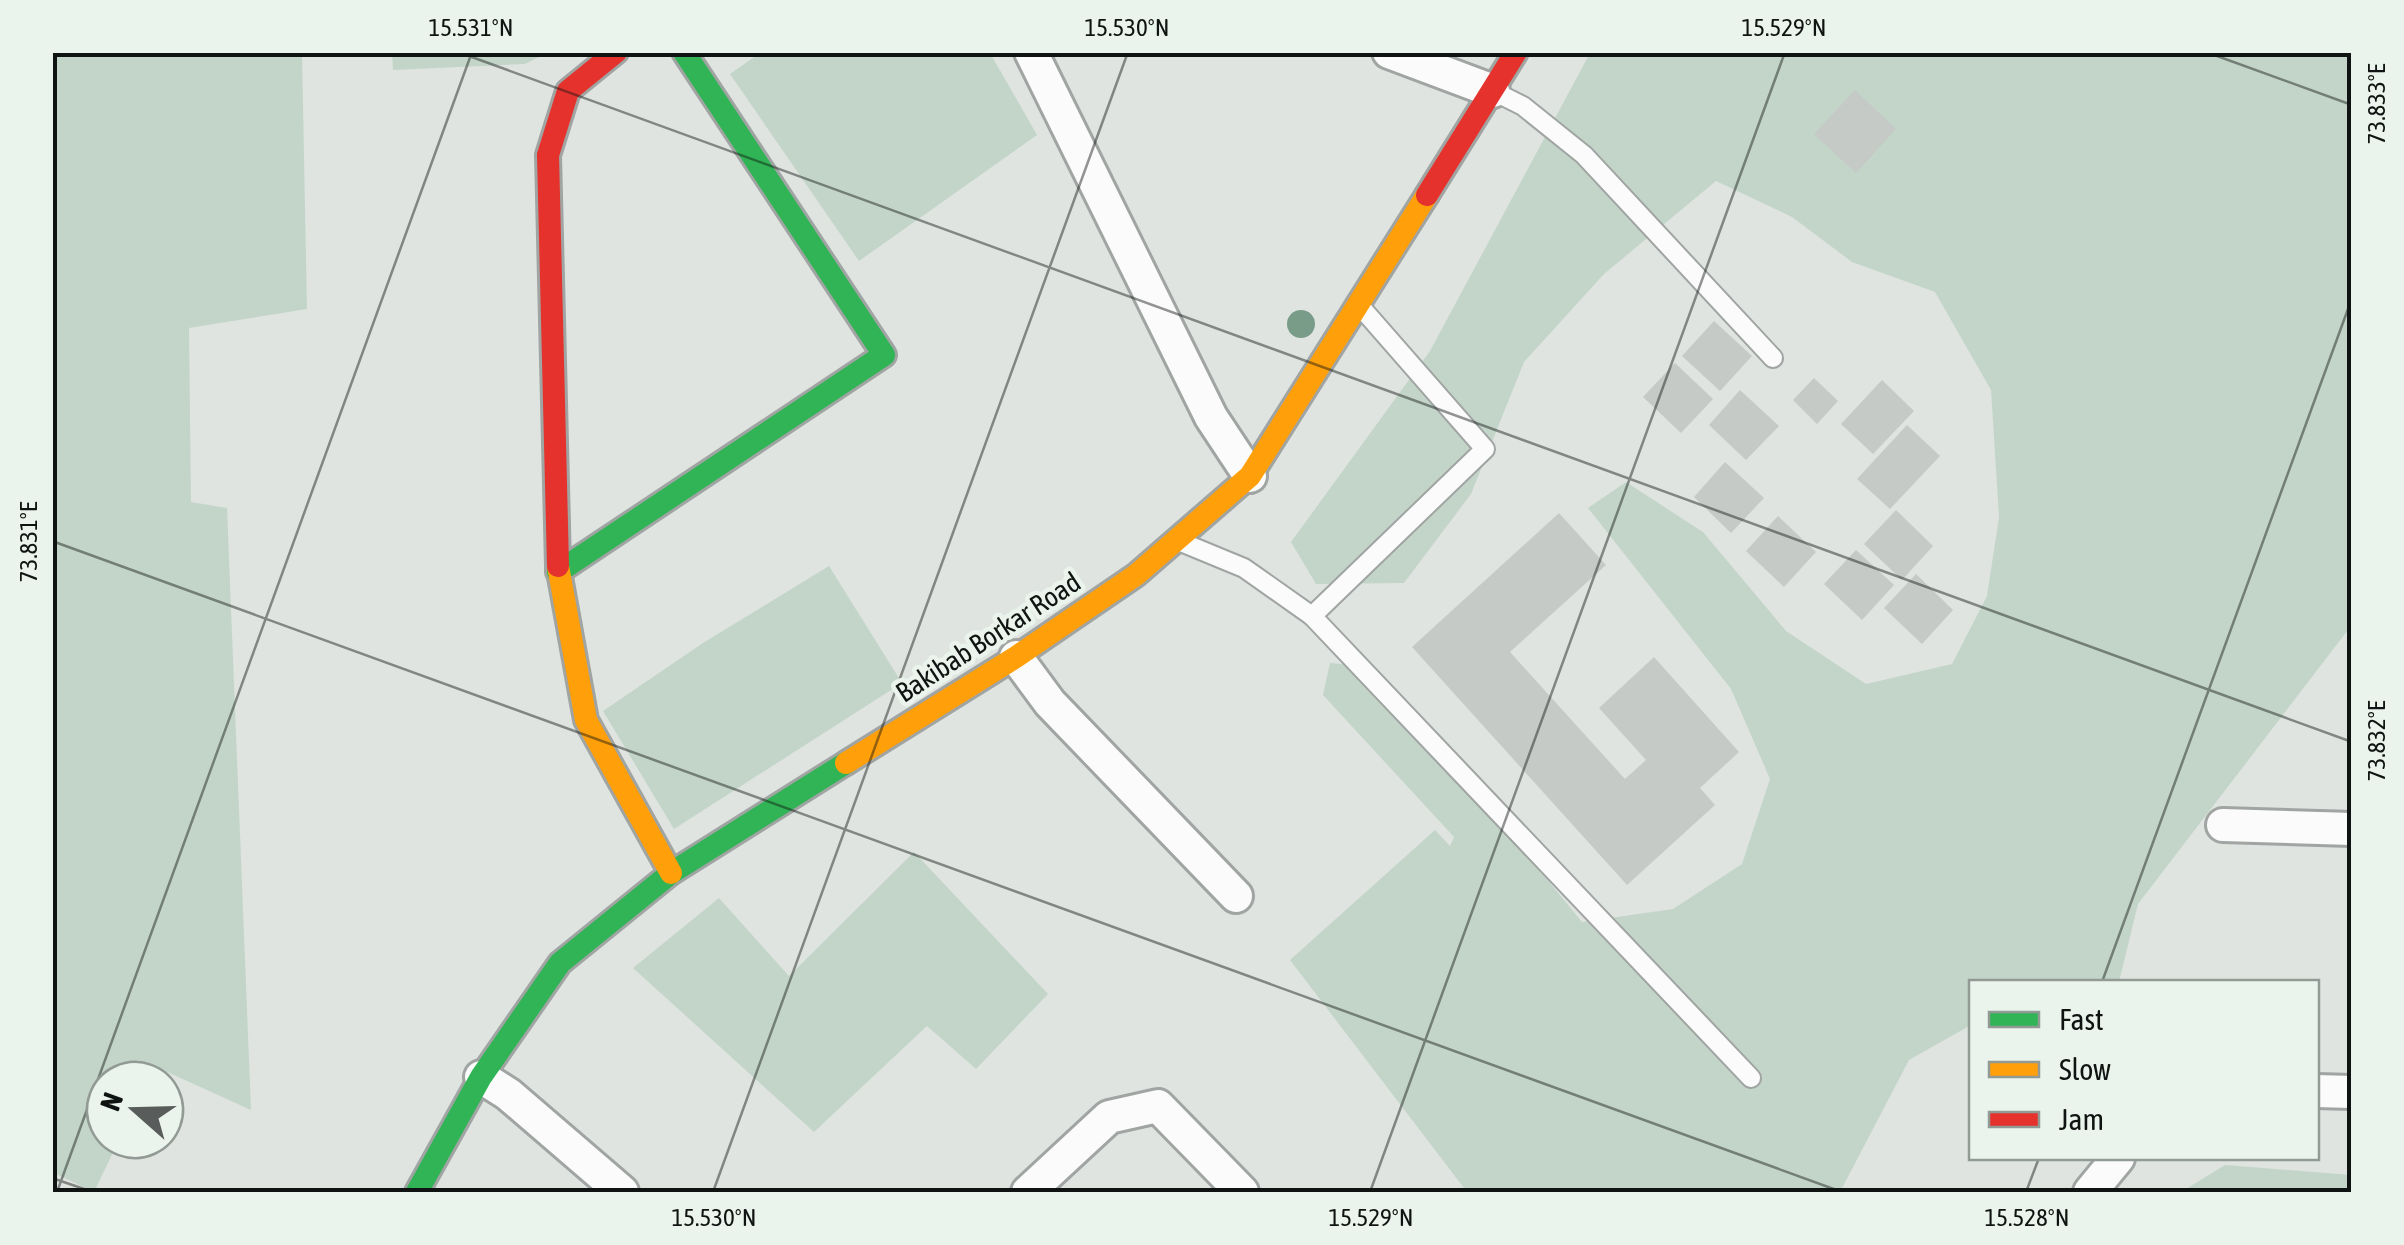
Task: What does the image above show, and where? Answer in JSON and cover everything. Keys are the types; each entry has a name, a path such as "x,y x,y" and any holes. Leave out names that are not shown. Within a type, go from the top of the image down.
{"street":[{"path":"616,52 568,91 548,155 558,572 586,720 671,874"},
{"path":"558,572 884,355 684,52"},
{"path":"1031,52 1212,417 1250,476"},
{"path":"1389,52 1493,91"},
{"name":"Bakibab Borkar Road","path":"418,1192 481,1076 560,963 671,874 1016,657 1136,575 1250,476 1516,52"},
{"path":"1016,657 1050,703 1236,896"},
{"path":"2223,825 2352,829"},
{"path":"481,1076 508,1094 622,1192"},
{"path":"2319,1091 2352,1092"},
{"path":"1028,1192 1109,1117 1158,1106 1242,1192"},
{"path":"2090,1192 2116,1160"}],"lane":[{"path":"1493,91 1524,106 1584,155 1773,358"},
{"path":"1312,616 1485,449 1359,305"},
{"path":"1176,540 1244,568 1312,616 1751,1078"}],"green space":[{"path":"392,52 547,53 525,64 393,70"},
{"path":"52,53 302,53 307,309 189,328 191,502 227,508 251,1110 185,1080 185,1060 85,1060 85,1160 109,1160 94,1192 52,1172"},
{"path":"760,53 990,53 1037,135 859,261 730,74"},
{"path":"1590,53 2351,53 2351,626 2138,904 2119,980 1969,980 1969,1026 1909,1060 1840,1192 1467,1192 1290,960 1435,830 1450,846 1454,837 1323,695 1330,663 1351,665 1523,850 1582,922 1673,909 1742,864 1770,779 1731,689 1588,508 1626,482 1703,532 1786,631 1866,684 1952,664 1987,596 1999,517 1991,390 1935,292 1852,262 1792,217 1716,181 1604,274 1524,362 1471,494 1404,583 1316,584 1291,542 1430,351"},
{"path":"829,566 902,683 674,829 603,711 703,643"},
{"path":"914,852 1048,994 976,1069 927,1026 814,1132 633,968 719,898 789,976"},
{"path":"2225,1165 2351,1175 2351,1192 2181,1192"}],"building":[{"path":"1855,90 1896,129 1856,173 1814,134"},
{"path":"1714,321 1752,356 1720,391 1682,356"},
{"path":"1675,363 1713,399 1681,433 1643,397"},
{"path":"1814,378 1838,401 1817,424 1793,400"},
{"path":"1882,380 1914,411 1873,454 1841,424"},
{"path":"1740,390 1779,426 1746,460 1709,425"},
{"path":"1907,425 1940,456 1890,509 1857,479"},
{"path":"1725,462 1764,498 1731,533 1694,497"},
{"path":"1896,510 1933,546 1902,580 1864,544"},
{"path":"1559,513 1606,565 1510,652 1625,779 1646,760 1599,708 1654,657 1739,752 1700,788 1715,805 1627,885 1412,647"},
{"path":"1778,516 1816,552 1784,587 1746,551"},
{"path":"1856,550 1894,585 1862,620 1824,584"},
{"path":"1916,574 1953,610 1922,644 1884,608"}],"traffic: fast":[{"path":"558,572 884,355 684,52"},
{"path":"417,1192 481,1077 560,963 671,873 846,763"}],"traffic: slow":[{"path":"846,763 1016,657 1136,575 1250,476 1427,195"},
{"path":"558,566 586,720 671,873"}],"traffic: jam":[{"path":"558,566 548,155 568,91 616,52"},
{"path":"1427,195 1516,52"}]}
